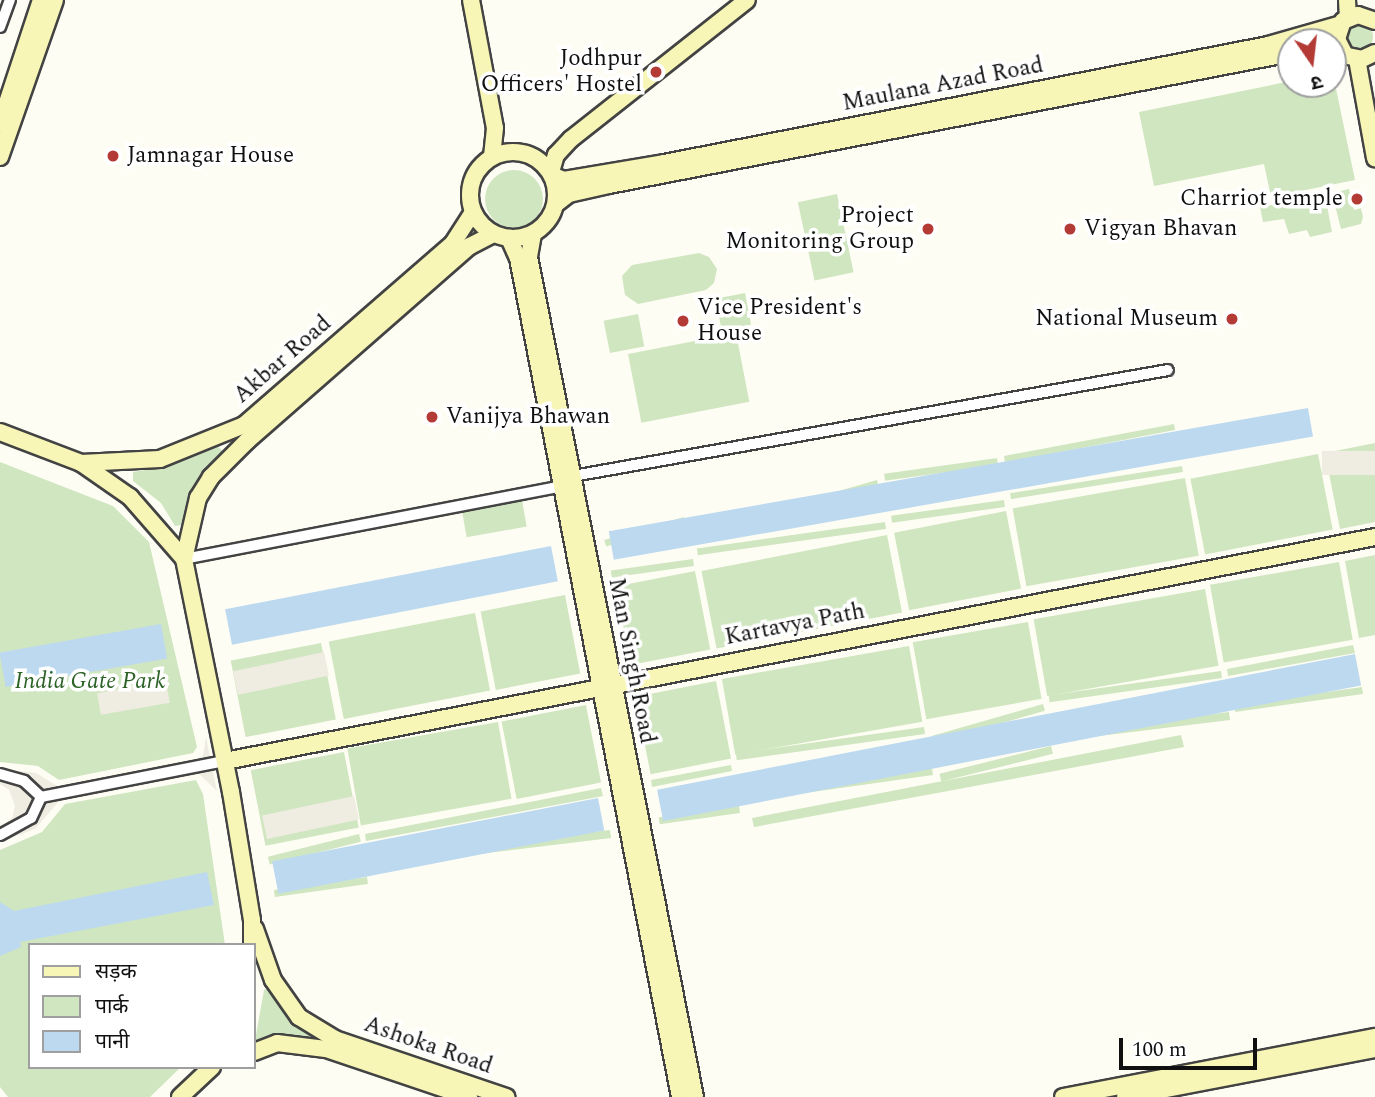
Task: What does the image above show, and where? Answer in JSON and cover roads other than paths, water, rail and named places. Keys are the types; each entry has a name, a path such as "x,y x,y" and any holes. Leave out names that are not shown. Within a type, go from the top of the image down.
{"main road":[{"path":"0,124 41,0"},
{"path":"0,157 55,0"},
{"path":"471,0 495,128 493,157"},
{"path":"479,0 506,135 524,154 551,173"},
{"path":"731,0 550,147 524,154 493,157 482,165 470,188 473,212 501,236 533,234 544,226 556,203 551,173 556,155 571,139 747,0"},
{"path":"1347,0 1345,20 1337,39 1355,55 1375,102"},
{"path":"1357,0 1372,19"},
{"name":"Maulana Azad Road","path":"551,173 564,180 664,163 1268,45 1345,20 1372,19"},
{"path":"1355,55 1375,159"},
{"name":"Maulana Azad Road","path":"556,203 569,194 610,185 1277,56"},
{"name":"Akbar Road","path":"81,463 160,459 244,425 453,243 473,212"},
{"name":"Man Singh Road","path":"533,234 529,257 567,481 680,1097"},
{"name":"Akbar Road","path":"184,559 198,498 239,449 470,247 501,236"},
{"name":"Man Singh Road","path":"501,236 518,258 567,481"},
{"path":"0,432 81,463 130,497 184,559 225,761 252,920 251,943"},
{"path":"226,432 239,449"},
{"name":"Kartavya Path","path":"225,761 1375,537"},
{"name":"Man Singh Road","path":"606,685 695,1097"},
{"path":"252,920 285,999 299,1017 331,1044"},
{"path":"1063,1097 1375,1037"},
{"path":"256,1051 276,1043 331,1044"},
{"name":"Ashoka Road","path":"331,1044 469,1097"},
{"name":"Ashoka Road","path":"331,1044 506,1097"},
{"path":"1125,1097 1375,1049"},
{"path":"180,1097 208,1072"}],"street":[{"path":"1,23 10,0"},
{"path":"184,559 567,481 1168,370"},
{"path":"41,797 225,761"},
{"path":"0,774 24,781 41,797"},
{"path":"0,835 31,818 41,797"}],"water":[{"path":"1308,408 1313,437 614,560 609,531"},
{"path":"551,546 558,581 232,645 225,609"},
{"path":"161,624 167,658 6,687 0,652"},
{"path":"1355,654 1361,685 663,821 657,790"},
{"path":"598,798 604,830 278,894 272,861"},
{"path":"207,872 214,905 20,942 21,947 0,956 0,902 14,911"}],"place":[{"name":"Jodhpur Officers' Hostel","path":"656,72"},
{"name":"Jamnagar House","path":"113,156"},
{"name":"Charriot temple","path":"1357,199"},
{"name":"Project Monitoring Group","path":"928,229"},
{"name":"Vigyan Bhavan","path":"1070,229"},
{"name":"National Museum","path":"1232,319"},
{"name":"Vice President's House","path":"683,321"},
{"name":"Vanijya Bhawan","path":"432,417"}],"park label":[{"name":"India Gate Park","path":"90,682"}]}
